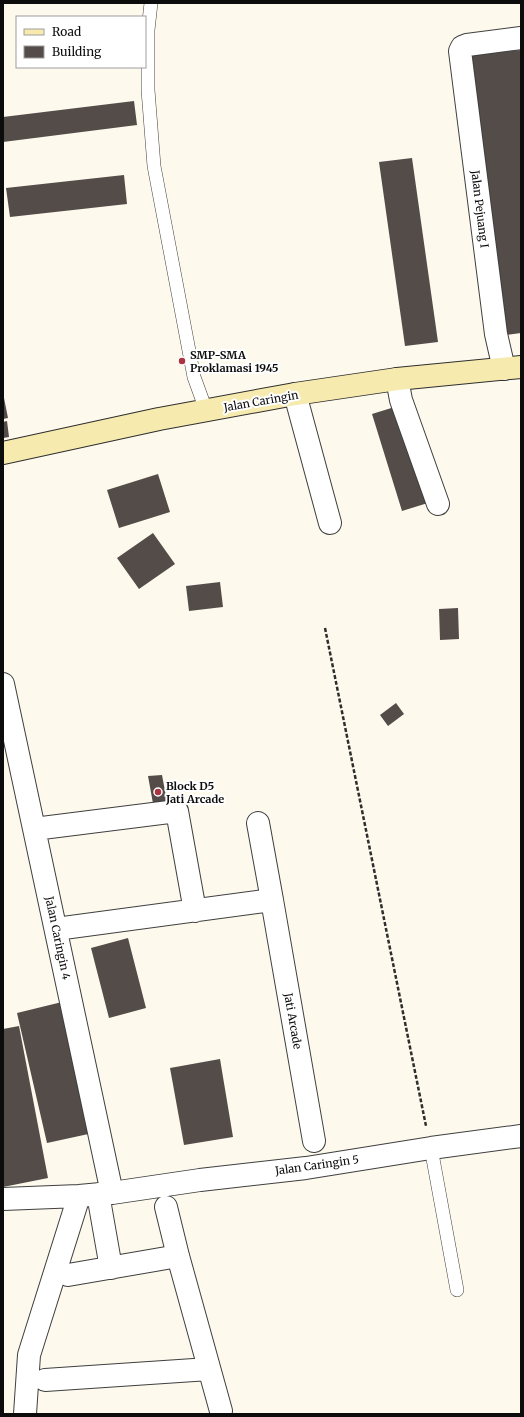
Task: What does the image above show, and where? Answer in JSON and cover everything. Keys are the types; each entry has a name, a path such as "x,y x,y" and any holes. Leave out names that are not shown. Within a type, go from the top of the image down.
{"street":[{"name":"Jalan Pejuang I","path":"512,368 496,334 460,49 467,45 521,38"},
{"name":"Jalan Caringin","path":"3,453 206,410 295,394 397,379 512,368"},
{"path":"397,379 401,400 438,504"},
{"path":"295,394 330,523"},
{"name":"Jalan Caringin 4","path":"3,684 56,929 96,1194 111,1268"},
{"path":"42,828 177,811 195,911"},
{"name":"Jati Arcade","path":"258,823 314,1141"},
{"path":"56,929 272,900"},
{"name":"Jalan Caringin 5","path":"3,1199 96,1194 306,1168 431,1148 521,1136"},
{"path":"25,1414 30,1355 96,1194"},
{"path":"166,1207 221,1411"},
{"path":"68,1275 178,1256"},
{"path":"45,1380 209,1369"}],"lane":[{"path":"151,3 148,30 148,90 154,166 194,377 206,410"},
{"path":"431,1148 457,1290"}],"path":[{"path":"325,628 431,1148"}],"building":[{"path":"521,50 521,333 505,335 472,55"},
{"path":"134,101 137,125 3,142 3,117"},
{"path":"412,158 438,342 405,346 379,162"},
{"path":"124,175 127,204 10,217 6,188"},
{"path":"3,398 8,418 3,419"},
{"path":"401,405 431,502 402,511 372,414"},
{"path":"7,421 9,437 3,438 3,422"},
{"path":"158,474 170,512 119,528 107,490"},
{"path":"153,533 175,564 139,589 117,558"},
{"path":"220,582 223,607 189,611 186,586"},
{"path":"458,608 459,639 440,640 439,609"},
{"path":"396,703 404,714 388,726 380,715"},
{"name":"Block D5 Jati Arcade","path":"162,775 168,807 154,809 148,776"},
{"path":"128,938 146,1008 109,1018 91,948"},
{"path":"62,1002 93,1133 47,1143 17,1013"},
{"path":"19,1026 48,1178 3,1187 3,1029"},
{"path":"220,1059 233,1137 184,1145 170,1068"}],"place":[{"name":"SMP-SMA Proklamasi 1945","path":"182,361"},
{"name":"Block D5 Jati Arcade","path":"158,792"}]}
